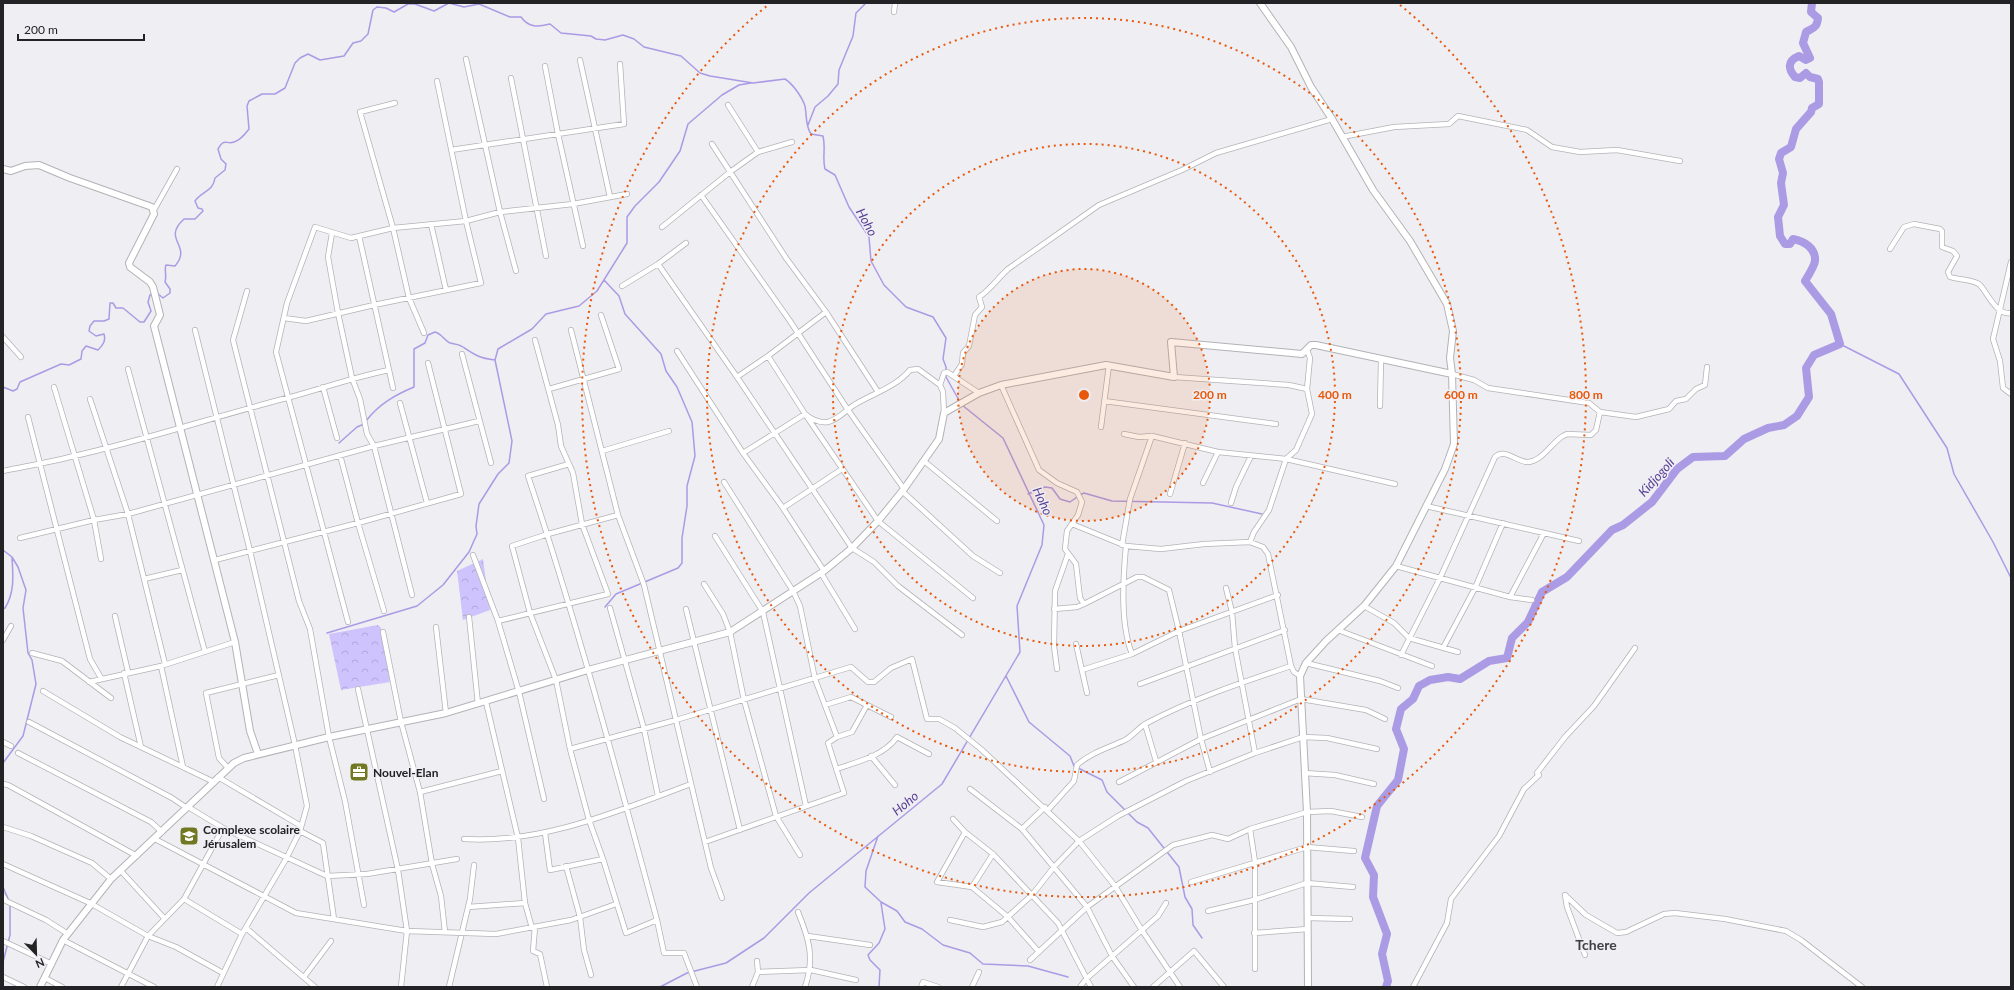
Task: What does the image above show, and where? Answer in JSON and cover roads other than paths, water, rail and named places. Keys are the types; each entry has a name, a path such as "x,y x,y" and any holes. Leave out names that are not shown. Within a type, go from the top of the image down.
{"street":[{"path":"894,12 895,3"},
{"path":"1260,3 1291,47 1311,87 1332,119 1373,190 1410,241 1447,304 1453,331 1450,358 1452,374 1454,444 1445,470 1426,506 1421,520 1396,566 1364,606 1306,663 1300,676 1307,847 1308,987"},
{"path":"466,59 500,212 516,272"},
{"path":"580,60 610,197"},
{"path":"451,150 624,124 620,64"},
{"path":"545,66 558,134 583,246"},
{"path":"511,78 546,256"},
{"path":"284,318 306,320 374,304 481,283 466,220 437,81"},
{"path":"395,103 360,112 393,228 409,298 424,333"},
{"path":"728,105 758,152"},
{"path":"1342,137 1394,127 1449,124 1458,116 1527,130 1552,147 1580,152 1617,150 1680,161"},
{"path":"954,376 962,364 963,353 969,346 975,315 982,307 979,297 988,291 994,281 1008,269 1099,205 1182,170 1216,153 1332,119"},
{"path":"662,227 730,172 758,152 792,142"},
{"path":"712,144 786,258 826,312 878,392"},
{"path":"3,170 11,171 25,166 39,165 70,178 152,207 154,210"},
{"path":"177,169 154,210 154,214 129,263 130,267 150,282 158,305 160,314 154,326 182,428 235,642 250,731 258,754"},
{"path":"348,622 276,352 287,302 315,227 351,238 393,228 466,220 500,212 573,204 627,194"},
{"path":"701,195 790,321 796,333 903,490 974,556 1000,572"},
{"path":"431,224 446,290"},
{"path":"1890,249 1904,227 1914,224 1940,229 1942,231 1942,247 1953,251 1956,256 1948,272 1950,277 1978,283 1999,310 2011,314"},
{"path":"332,233 328,257 352,378 360,399 367,434 374,446 390,514 412,595"},
{"path":"359,236 393,388"},
{"path":"622,286 658,264 686,243"},
{"path":"2011,262 1999,310 1994,339 2000,360 2003,388 2011,394"},
{"path":"658,264 737,377 852,548 874,562 898,586 962,635"},
{"path":"247,292 234,340 299,601 310,629 329,737 345,801 364,905"},
{"path":"737,377 768,356 796,333 826,312"},
{"path":"549,389 619,370 601,315"},
{"path":"195,330 218,416 250,551 295,745 307,806 300,828 286,859 242,934 217,987"},
{"path":"571,330 585,380 618,515 644,582 711,868 722,898"},
{"path":"3,337 21,357"},
{"path":"498,620 608,594 582,524 573,473 561,446 558,425 535,340"},
{"path":"1174,377 1171,342 1302,354 1311,345 1316,345 1452,374 1474,380 1488,388 1589,403 1600,412 1636,417 1669,409 1676,401 1686,399 1696,389 1705,385 1707,367"},
{"path":"677,350 743,453 783,508 855,629"},
{"path":"1250,542 1254,532 1269,510 1286,459 1296,450 1312,414 1306,389 1310,358 1307,350"},
{"path":"462,354 491,463"},
{"path":"768,356 805,414 878,521 973,598"},
{"path":"1380,406 1381,360"},
{"path":"215,560 325,532 461,494 446,429 428,363"},
{"path":"944,413 966,399 1001,385 1109,365 1174,377 1288,385 1306,389"},
{"path":"1101,427 1109,365"},
{"path":"128,369 204,652"},
{"path":"40,987 46,978 63,940 90,903 111,879 155,839 218,777 228,768 244,758 329,737 446,713 486,702 588,670 661,652 730,632 763,612 822,572 852,548 878,521 903,490 940,439 944,413 943,392 940,385 918,369 910,370 903,379 848,410 839,418 826,422 812,419 805,414"},
{"path":"3,471 107,448 182,428 251,406 288,398 352,378 389,370"},
{"path":"940,385 946,372 979,393"},
{"path":"1001,385 1039,470 1057,483 1077,492 1082,502 1078,515 1067,532 1065,549 1076,564 1080,598 1084,604"},
{"path":"54,387 94,520 102,559"},
{"path":"323,387 337,438"},
{"path":"90,399 128,514 163,665 183,767"},
{"path":"1104,401 1276,424"},
{"path":"400,403 427,503"},
{"path":"1401,655 1440,578 1491,462 1498,454 1504,454 1526,462 1538,459 1567,434 1591,435 1596,430 1600,412"},
{"path":"743,453 805,414"},
{"path":"28,417 90,659 101,678"},
{"path":"20,538 94,520 128,514 268,476 305,464 479,421"},
{"path":"602,451 669,431"},
{"path":"1124,434 1139,437 1152,436 1218,452 1286,459 1395,484"},
{"path":"1132,654 1128,644 1123,583 1124,545 1130,499 1152,436"},
{"path":"1170,494 1184,443"},
{"path":"1203,483 1218,452"},
{"path":"340,455 384,611"},
{"path":"1231,503 1236,487 1251,456"},
{"path":"924,461 997,521"},
{"path":"569,464 528,476 548,534 588,670 657,920 664,953 684,953 697,987"},
{"path":"783,508 842,469"},
{"path":"724,482 793,591 800,606 815,679 837,737"},
{"path":"1426,506 1579,541"},
{"path":"618,515 582,524 512,546 530,613 556,680 570,749 589,820 603,858 626,933 657,920"},
{"path":"1443,648 1475,588 1503,523"},
{"path":"1072,524 1124,545 1161,549 1204,544 1250,542 1263,547 1268,554 1278,595 1291,666 1294,672 1300,676"},
{"path":"1510,597 1544,533"},
{"path":"715,536 763,612 806,806"},
{"path":"1057,669 1054,646 1055,591 1068,554"},
{"path":"473,555 498,620 519,692 544,799"},
{"path":"1396,566 1510,597 1532,600"},
{"path":"144,579 182,570"},
{"path":"1054,609 1077,607 1137,577 1143,577 1169,590 1179,630 1200,739 1210,772"},
{"path":"704,584 723,614 730,632 744,700 776,816 800,855"},
{"path":"1226,588 1232,612 1235,648 1243,682 1255,753"},
{"path":"1082,670 1132,654 1179,630 1278,595"},
{"path":"1364,606 1394,623 1409,638 1458,652"},
{"path":"610,608 644,728 658,796"},
{"path":"686,609 740,830"},
{"path":"115,616 141,746"},
{"path":"469,617 478,704"},
{"path":"3,640 10,626"},
{"path":"436,627 446,713"},
{"path":"1140,684 1285,630"},
{"path":"1338,630 1432,666"},
{"path":"383,632 401,722 420,792 432,864 441,896 445,932"},
{"path":"89,682 101,678 163,665 235,642"},
{"path":"1076,644 1088,693"},
{"path":"1413,987 1447,923 1451,900 1502,832 1524,789 1539,776 1537,773 1565,737 1594,706 1635,648"},
{"path":"32,653 62,661 111,698"},
{"path":"570,749 676,720 851,667 868,682 874,682 891,668 912,659 927,719 939,719 955,728 982,750 1046,809 1079,842 1115,886 1168,972 1180,987"},
{"path":"1306,663 1380,681 1398,688"},
{"path":"1022,830 1074,781 1077,767 1098,750 1127,740 1145,724 1243,682 1291,666"},
{"path":"228,768 219,758 206,693 279,675"},
{"path":"358,689 398,870 407,932 401,987"},
{"path":"43,691 120,737 214,782"},
{"path":"824,705 851,697 891,717"},
{"path":"1119,782 1200,739 1301,699 1366,710 1385,719"},
{"path":"486,702 518,838 525,903 533,927 533,951 540,954 547,987"},
{"path":"705,842 844,793 828,743 837,737 852,732 867,705"},
{"path":"29,722 172,798 223,828 286,859 326,876 358,875 398,870 457,859"},
{"path":"1145,724 1156,761"},
{"path":"950,920 983,927 1002,922 1032,895 1054,867 1079,842 1118,816 1186,781 1255,753 1303,737 1327,738 1377,749"},
{"path":"836,769 871,756 892,745 897,738 929,754"},
{"path":"3,742 12,746"},
{"path":"18,753 151,822 162,832"},
{"path":"871,756 895,785"},
{"path":"420,792 502,771"},
{"path":"1304,773 1336,775 1374,784"},
{"path":"218,777 323,843 326,876 334,919"},
{"path":"3,784 8,784 137,856"},
{"path":"464,839 485,840 518,838 545,833 589,820 691,784"},
{"path":"970,789 1022,830 1054,867 1087,907 1112,956 1134,987"},
{"path":"1030,960 1063,932 1087,907 1173,845 1212,835 1228,839 1250,829 1306,812 1331,811 1362,817"},
{"path":"953,819 965,832 993,854 1058,923 1091,987"},
{"path":"3,827 31,836 92,863 111,879"},
{"path":"121,987 127,973 148,936 184,899 223,828"},
{"path":"1250,829 1255,862 1255,969"},
{"path":"965,832 937,882 972,887 1008,917 1039,952"},
{"path":"545,833 550,870 603,858"},
{"path":"155,839 296,913 407,932 462,932 496,934 580,917 616,904"},
{"path":"1191,882 1307,847 1354,850"},
{"path":"972,887 993,854"},
{"path":"3,864 90,903 148,936 176,947 223,973"},
{"path":"449,987 468,908 474,865"},
{"path":"566,866 580,917 584,950 591,975"},
{"path":"121,871 164,918"},
{"path":"1208,911 1254,900 1307,883 1353,887"},
{"path":"1585,955 1567,907 1565,895 1586,915 1617,933 1626,932 1664,914 1675,913 1725,919 1786,931 1801,940 1862,987"},
{"path":"3,896 6,901 68,934"},
{"path":"184,899 242,934"},
{"path":"468,908 525,903"},
{"path":"1080,987 1086,979 1141,929 1158,916 1166,903"},
{"path":"798,912 808,936 811,970 805,987"},
{"path":"1308,918 1350,919"},
{"path":"246,928 315,987"},
{"path":"1254,933 1308,929"},
{"path":"808,936 870,945"},
{"path":"63,940 154,987"},
{"path":"3,941 52,964"},
{"path":"304,977 331,942"},
{"path":"1153,987 1168,972 1194,951 1224,987"},
{"path":"752,987 758,972 757,962"},
{"path":"758,972 811,970 856,980"},
{"path":"972,987 979,972"},
{"path":"3,976 24,987"},
{"path":"46,978 62,987"},
{"path":"921,987 923,982 938,987"}],"waterway":[{"path":"157,293 163,298 170,293 170,289 165,282 165,267 166,265 175,266 180,259 180,247 175,232 178,226 184,219 195,219 203,211 202,209 198,208 195,201 210,189 215,178 225,170 226,164 221,159 218,149 220,145 224,142 231,143 239,140 249,129 247,106 249,101 262,94 275,94 285,88 295,63 300,58 308,54 320,60 344,56 353,43 361,41 368,34 373,10 377,7 386,8 394,12 408,4 415,4 434,11 449,3 464,7 479,4 510,17 521,17 524,21 534,26 550,24 561,33 591,36 596,39 605,40 623,35 634,39 644,47 681,56 700,73 710,76 753,83 785,79 788,81 804,102 809,131 811,134 823,136 825,169 835,175 849,207 869,237 871,261 884,285 906,307 933,317 946,338 943,359 946,367 946,377 960,402"},
{"name":"Hoho","path":"808,125 815,107 828,96 838,84 839,70 853,36 856,13 866,3"},
{"name":"Kidjogoli","path":"1386,987 1388,981 1382,954 1387,934 1373,897 1374,875 1365,858 1377,806 1398,780 1404,749 1396,729 1401,709 1413,699 1419,686 1430,680 1448,677 1460,679 1489,661 1507,658 1512,638 1528,622 1542,592 1567,577 1612,530 1623,525 1652,502 1677,469 1693,457 1725,456 1744,439 1768,428 1784,425 1797,416 1809,397 1806,368 1814,355 1840,344 1831,314 1805,281 1815,261 1814,252 1805,243 1797,240 1793,239 1790,244 1785,244 1780,236 1778,217 1784,205 1781,183 1783,173 1779,159 1781,153 1791,147 1796,129 1811,112 1812,108 1819,104 1818,79 1810,77 1806,73 1800,78 1795,77 1790,68 1792,60 1795,58 1799,56 1806,60 1810,58 1803,43 1806,32 1817,24 1818,18 1811,12 1812,3"},
{"path":"327,633 417,606 443,585 469,552 477,534 476,526 479,504 498,474 509,463 512,441 495,360 498,349 532,329 546,314 579,306 597,291 627,243 627,217 635,206 659,182 680,151 688,124 722,95 739,85 751,83"},
{"path":"604,280 619,296 625,314 661,354 666,371 677,387 692,422 695,456 687,486 687,506 682,538 682,563 678,568 616,594 605,607"},
{"path":"3,387 13,391 17,389 20,382 61,364 69,365 81,359 82,351 86,346 98,350 104,343 104,334 96,336 89,331 90,326 94,321 104,321 109,319 110,303 113,303 116,308 123,308 140,322 144,322 151,311 148,302 150,295 154,293"},
{"path":"366,421 376,410 388,401 400,393 414,387 414,349 425,343 428,335 435,332 450,343 460,345 481,357 495,360"},
{"path":"1840,344 1899,374 1947,448 1954,474 1993,542 2011,578"},
{"name":"Hoho","path":"660,987 687,973 726,963 764,938 809,893 942,784 1020,652 1017,606 1042,545 1044,525 1003,438 962,405"},
{"path":"339,443 357,427 364,424"},
{"path":"1028,494 1045,487 1052,488 1060,499 1070,502 1077,497"},
{"path":"1080,495 1084,493 1112,501 1212,503 1262,514"},
{"path":"3,550 12,557 13,577 12,590 8,602 3,609"},
{"path":"3,763 23,736 36,684 32,660 28,653 23,608 26,590 18,567 12,557"},
{"path":"1006,676 1029,722 1070,756 1074,766 1102,780 1107,792 1125,810"},
{"path":"1128,813 1137,822 1148,828 1179,867 1185,897 1192,909 1193,925 1202,938"},
{"path":"878,836 866,871 865,887 881,902 897,911 905,922 922,929 943,945 970,953 983,964 1028,966 1068,977"},
{"path":"3,887 9,901"},
{"path":"879,987 880,970 870,960 868,955 879,943 885,929 881,903"},
{"path":"3,962 10,935 10,905"}],"place":[{"name":"Nouvel-Elan","path":"359,772"},
{"name":"Complexe scolaire Jérusalem","path":"189,836"}],"district":[{"name":"Tchere","path":"1596,944"}]}
